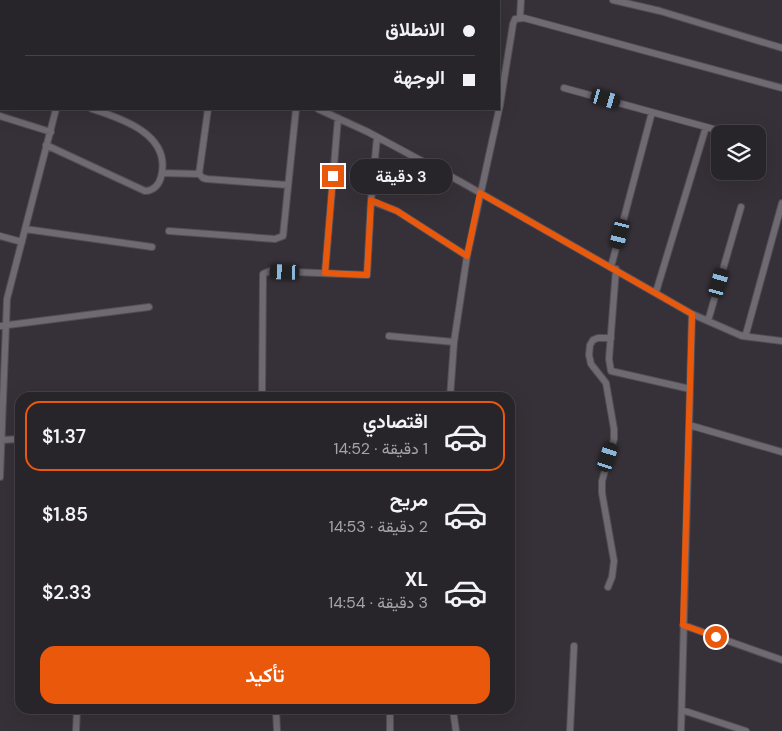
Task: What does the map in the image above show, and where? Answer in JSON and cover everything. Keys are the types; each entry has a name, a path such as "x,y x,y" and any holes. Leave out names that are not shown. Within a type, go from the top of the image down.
{"street":[{"path":"520,18 521,0"},
{"path":"613,0 660,11 782,48"},
{"path":"500,105 513,24 515,19 520,18 782,88"},
{"path":"564,88 711,128"},
{"path":"0,477 3,326 7,299 56,110"},
{"path":"46,145 145,191 149,191 156,186 162,173 161,154 149,135 129,122 95,110"},
{"path":"199,174 208,110"},
{"path":"169,231 280,238 282,236 296,110"},
{"path":"320,110 377,137 480,193 692,314 742,336 782,342"},
{"path":"450,392 454,342 467,256 499,110"},
{"path":"652,112 614,268 609,359 611,371 690,389"},
{"path":"0,116 51,132"},
{"path":"325,273 338,118"},
{"path":"656,292 706,127"},
{"path":"262,392 262,277 270,271 367,275 377,137"},
{"path":"162,173 199,174 207,179 288,185"},
{"path":"371,200 397,211 467,256"},
{"path":"742,336 746,334 782,203"},
{"path":"708,321 741,207"},
{"path":"25,229 152,247"},
{"path":"0,236 22,242"},
{"path":"3,326 149,307"},
{"path":"681,731 692,314"},
{"path":"389,336 454,342"},
{"path":"608,587 614,561 602,493 602,481 614,439 614,429 606,384 591,364 589,354 590,345 593,340 611,338"},
{"path":"689,425 782,452"},
{"path":"1,440 15,439"},
{"path":"683,625 782,660"},
{"path":"570,731 574,646"},
{"path":"682,710 746,731"},
{"path":"76,731 77,714"},
{"path":"276,714 278,731"},
{"path":"390,714 390,731"},
{"path":"454,714 456,731"}],"route":[{"path":"333,176 325,273 367,275 371,200 397,211 467,256 480,193 692,314 683,625 716,637"}]}
